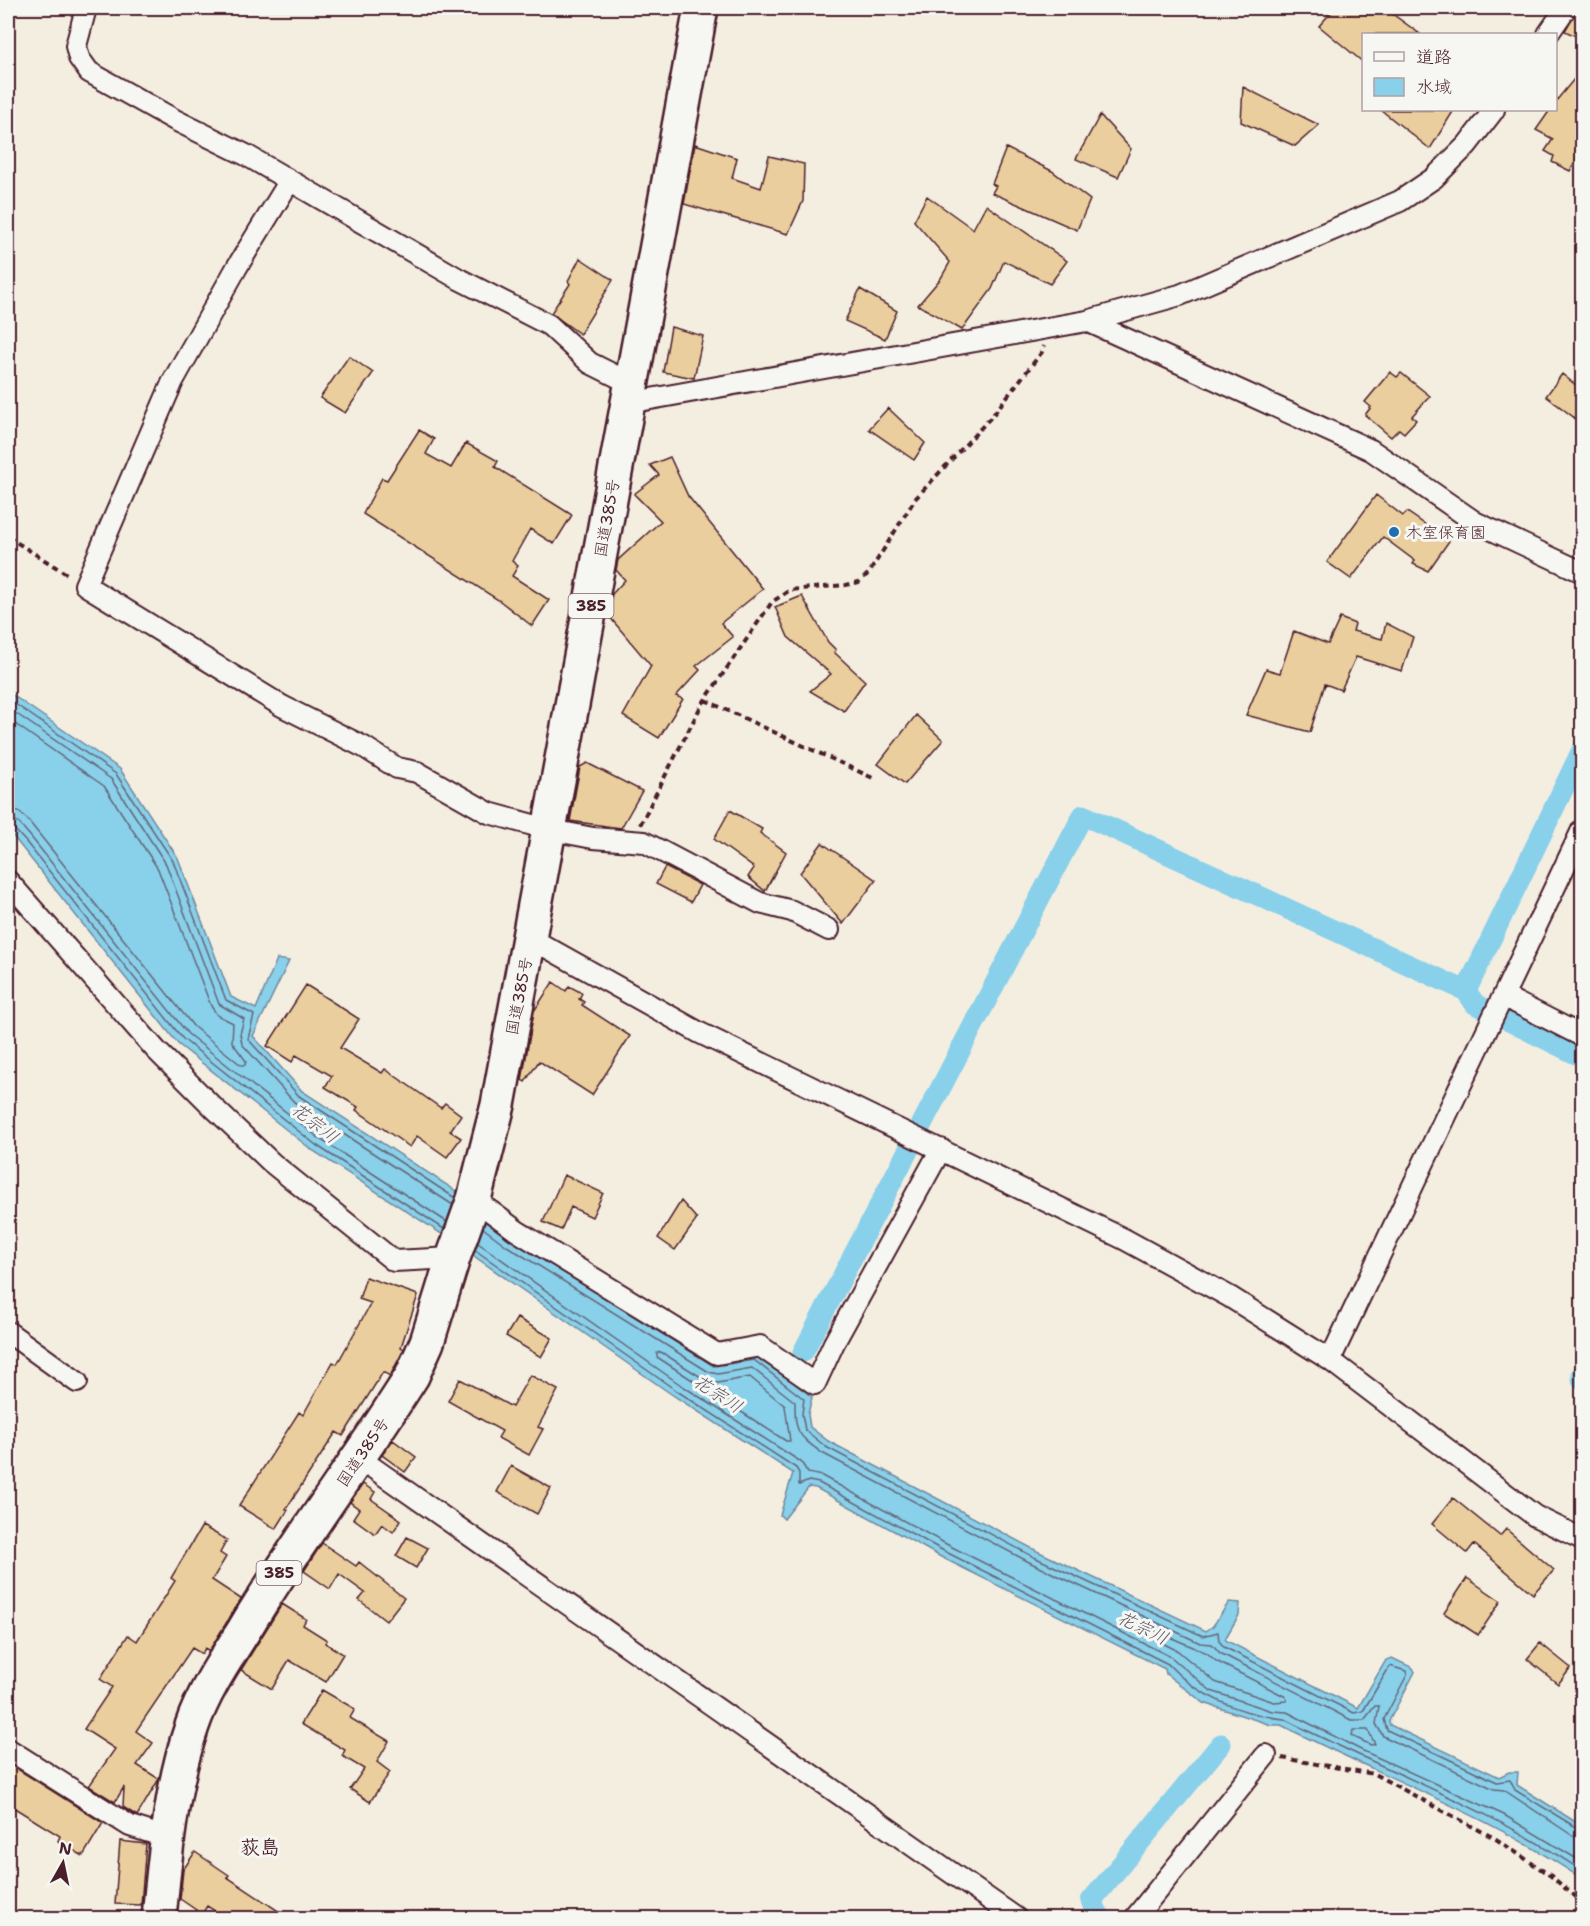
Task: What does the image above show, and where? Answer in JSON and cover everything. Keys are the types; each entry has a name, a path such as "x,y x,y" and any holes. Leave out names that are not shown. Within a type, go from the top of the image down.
{"highway":[{"name":"国道385号","path":"159,1918 168,1838 179,1775 192,1724 225,1661 272,1583 359,1458 412,1376 428,1342 454,1254 474,1200 498,1105 551,830 701,8"}],"street":[{"path":"86,8 76,46 79,58 89,72 246,156 459,279 549,325 590,363 630,393 1086,321 1180,296 1400,201 1442,170 1467,145 1493,111"},
{"path":"1549,33 1566,8"},
{"path":"289,182 237,267 173,381 84,585 272,700 364,747 397,768 417,772 489,813 551,830 603,839 633,839 644,842 760,903 792,911 829,930"},
{"path":"1086,321 1371,450 1475,522 1582,572"},
{"path":"1330,1360 1505,997 1582,830"},
{"path":"8,882 156,1050 272,1162 394,1261 454,1254"},
{"path":"530,938 700,1033 1124,1239 1230,1297 1330,1360 1535,1516 1582,1539"},
{"path":"1505,997 1582,1036"},
{"path":"474,1200 517,1231 717,1354 760,1346 815,1384 834,1342 937,1147"},
{"path":"8,1332 77,1382"},
{"path":"359,1458 1016,1918"},
{"path":"8,1749 130,1826 168,1838"},
{"path":"1135,1918 1266,1755"}],"path":[{"path":"633,839 705,700 772,602 790,590 846,585 859,582 869,573 915,499 992,416 1042,352 1050,327"},
{"path":"8,537 84,585"},
{"path":"705,700 875,779"},
{"path":"1266,1755 1374,1774 1496,1839 1551,1876 1582,1903"}],"water":[{"name":"花宗川","path":"8,692 120,769 178,858 231,997 256,1009 277,959 289,961 253,1036 302,1091 716,1360 754,1352 812,1397 808,1414 810,1427 828,1441 1037,1551 1206,1631 1213,1626 1229,1602 1240,1603 1239,1615 1225,1639 1227,1641 1358,1708 1386,1660 1392,1658 1413,1668 1415,1672 1389,1721 1390,1725 1499,1777 1509,1772 1518,1772 1517,1785 1582,1826 1582,1879 1510,1835 1281,1725 1271,1725 1204,1703 1166,1674 1165,1669 941,1557 816,1488 809,1487 784,1519 780,1515 793,1473 674,1396 448,1238 312,1150 178,1044 8,830"}],"building":[{"path":"1335,8 1384,8 1419,33 1362,33 1362,61 1319,26"},
{"path":"1578,8 1582,8 1582,39 1565,31"},
{"path":"1574,79 1582,87 1582,152 1570,171 1552,162 1554,156 1545,151 1553,139 1536,130 1549,111 1557,111 1557,100"},
{"path":"1243,87 1319,125 1295,146 1241,122"},
{"path":"1382,111 1453,111 1430,149"},
{"path":"1100,115 1131,149 1118,177 1076,159"},
{"path":"695,144 737,158 732,178 761,188 769,156 804,164 803,201 788,234 684,204"},
{"path":"1006,148 1052,171 1090,200 1077,230 992,193 996,186 992,184"},
{"path":"927,196 973,229 986,205 1067,261 1050,284 1004,261 992,289 962,330 918,305 941,278 950,262 914,221"},
{"path":"580,258 613,280 580,334 551,313 570,284 568,281"},
{"path":"860,289 897,311 885,339 845,321"},
{"path":"671,327 703,336 694,378 663,372"},
{"path":"349,356 373,373 345,413 320,398"},
{"path":"1390,372 1397,377 1401,373 1430,396 1412,416 1416,420 1404,433 1399,429 1391,437 1365,415 1371,407 1365,402"},
{"path":"1562,374 1582,390 1582,411 1576,419 1546,396"},
{"path":"888,408 925,443 914,460 869,429"},
{"path":"419,430 434,439 426,454 451,468 466,443 498,461 495,467 572,515 554,544 530,529 512,561 518,566 512,576 549,600 532,626 500,601 363,514 382,478 387,480"},
{"path":"670,457 688,496 763,589 721,623 733,637 696,666 700,670 676,696 683,699 659,738 623,716 651,666 608,615 612,594 625,580 616,570 618,560 661,521 634,494 659,475 650,465"},
{"path":"1376,495 1403,516 1407,512 1449,541 1428,571 1413,564 1415,561 1383,537 1351,579 1327,562"},
{"path":"802,596 828,642 836,650 834,652 865,681 844,711 810,691 831,674 788,637 775,607"},
{"path":"1340,618 1355,624 1353,631 1382,639 1386,623 1413,637 1402,671 1356,657 1341,690 1325,684 1310,732 1246,715 1266,669 1280,673 1294,631 1328,644"},
{"path":"916,715 943,740 905,784 878,764"},
{"path":"587,763 642,791 621,828 570,821 580,767"},
{"path":"730,810 762,829 760,833 786,852 765,891 748,877 754,868 714,839"},
{"path":"822,843 876,880 843,924 800,873"},
{"path":"665,867 700,885 691,902 656,884"},
{"path":"553,982 566,991 569,986 582,993 579,999 584,1002 582,1005 630,1036 592,1095 539,1061 525,1082 522,1080 534,1011"},
{"path":"306,985 359,1019 340,1048 382,1073 385,1069 441,1108 445,1103 461,1115 450,1131 461,1138 447,1157 417,1136 410,1147 356,1110 358,1107 325,1087 332,1076 296,1055 292,1062 267,1046"},
{"path":"564,1175 603,1193 592,1217 571,1207 561,1230 543,1222"},
{"path":"681,1201 697,1219 675,1250 658,1238"},
{"path":"366,1277 418,1295 401,1347 404,1349 390,1376 383,1372 343,1436 336,1432 286,1509 288,1510 276,1529 239,1506 299,1412 303,1415 333,1362 337,1364 371,1303 359,1299"},
{"path":"517,1318 552,1338 541,1357 506,1336"},
{"path":"530,1375 558,1390 538,1427 543,1429 529,1455 498,1438 502,1431 448,1401 460,1379 512,1407"},
{"path":"393,1440 416,1457 405,1472 382,1455"},
{"path":"511,1466 551,1488 537,1514 497,1492"},
{"path":"363,1484 375,1492 371,1499 401,1520 393,1532 382,1524 375,1534 353,1518 359,1509 350,1502"},
{"path":"1453,1498 1500,1536 1506,1529 1554,1570 1533,1594 1474,1544 1467,1553 1432,1524"},
{"path":"202,1526 227,1540 220,1553 226,1557 212,1580 241,1599 209,1651 205,1648 202,1654 192,1648 136,1731 153,1743 137,1765 159,1779 137,1816 123,1807 124,1787 115,1802 89,1786 115,1749 84,1729 112,1687 100,1679 128,1635 137,1641 175,1581 171,1578"},
{"path":"407,1537 428,1548 416,1568 396,1556"},
{"path":"322,1543 356,1566 359,1562 404,1598 386,1621 359,1600 365,1593 339,1574 330,1589 304,1571"},
{"path":"1467,1578 1501,1601 1478,1635 1444,1613"},
{"path":"282,1604 306,1619 303,1625 327,1640 325,1643 343,1654 326,1682 289,1660 272,1689 241,1670"},
{"path":"1540,1643 1571,1668 1558,1684 1527,1659"},
{"path":"322,1690 355,1709 350,1718 389,1741 377,1762 390,1772 370,1802 350,1789 364,1769 342,1756 345,1750 301,1724"},
{"path":"8,1763 103,1823 83,1856 58,1841 60,1836 8,1804"},
{"path":"120,1841 146,1844 141,1905 115,1904"},
{"path":"195,1852 229,1875 227,1877 289,1918 226,1918 207,1906 202,1914 180,1899 183,1870"}],"waterway":[{"path":"803,1352 1083,815 1466,991 1582,750"},
{"path":"1466,991 1475,1004 1483,1008"},
{"path":"1509,1021 1582,1057"},
{"path":"1582,1374 1582,1379"},
{"path":"1101,1918 1091,1901 1221,1744"}],"place":[{"name":"木室保育園","path":"1394,532"}],"district":[{"name":"荻島","path":"260,1847"}]}
